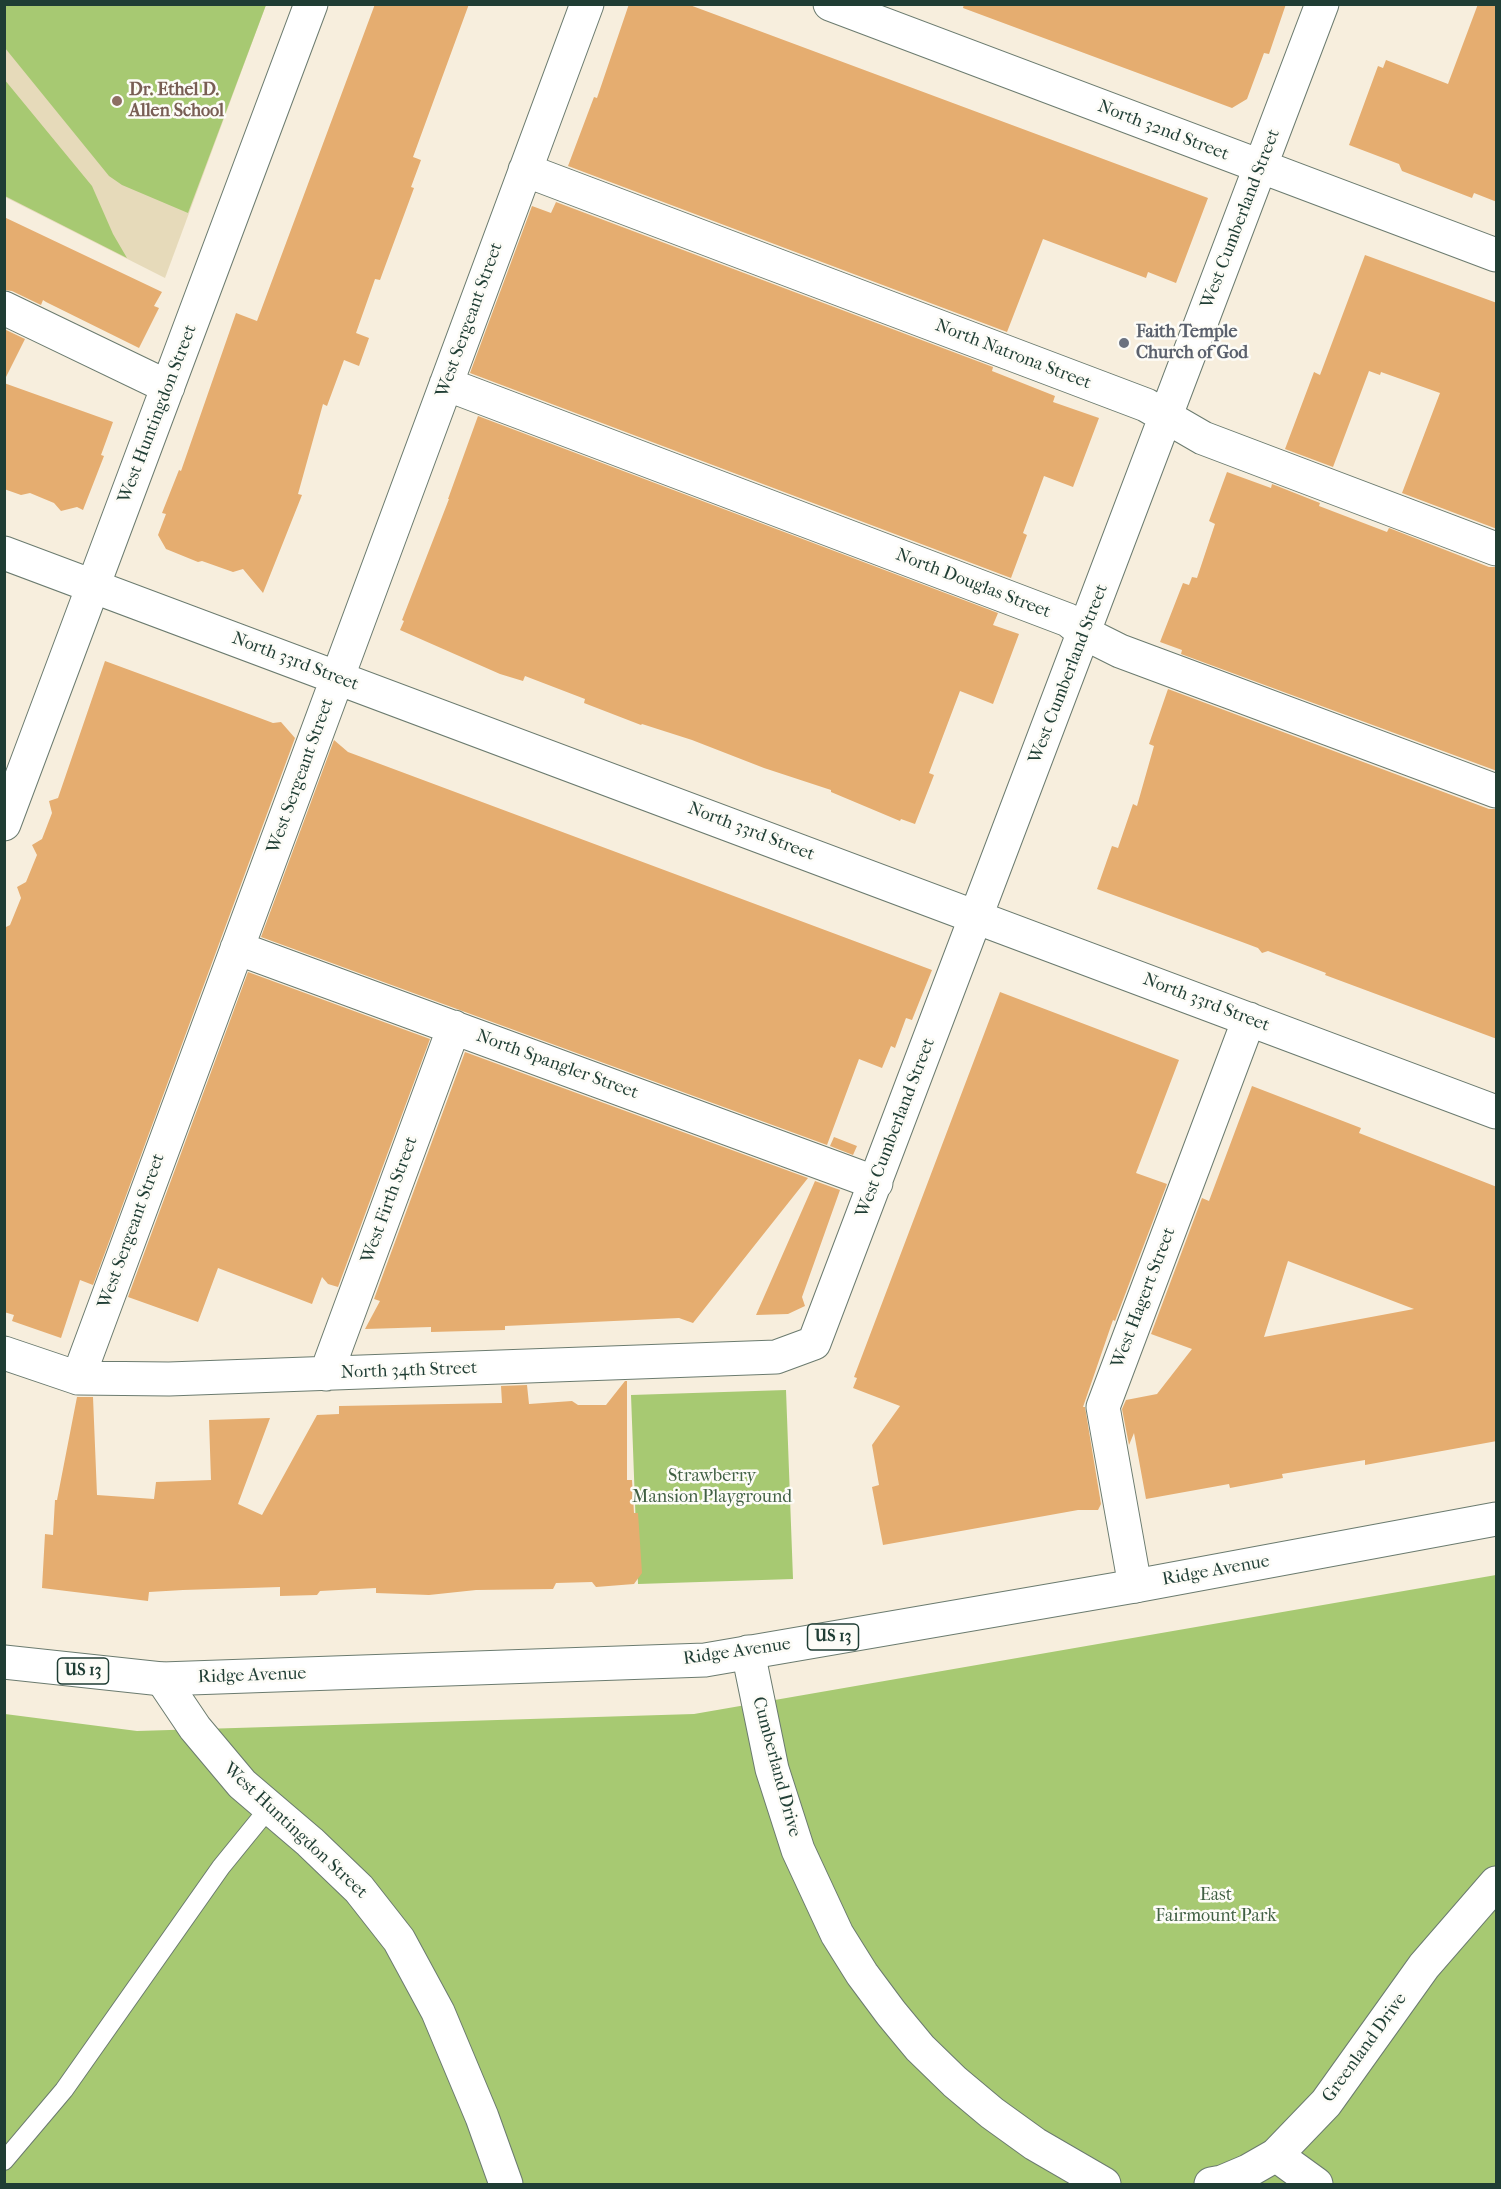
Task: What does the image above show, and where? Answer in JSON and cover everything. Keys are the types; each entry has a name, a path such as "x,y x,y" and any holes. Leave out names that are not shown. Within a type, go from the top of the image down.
{"street":[{"name":"West Huntingdon Street","path":"4,824 311,4"},
{"name":"West Sergeant Street","path":"78,1378 587,4"},
{"name":"North 32nd Street","path":"830,4 1260,168 1497,255"},
{"name":"West Cumberland Street","path":"814,1343 1322,4"},
{"name":"North Natrona Street","path":"525,170 1146,405 1203,438 1497,549"},
{"path":"4,308 168,387"},
{"name":"North Douglas Street","path":"446,384 1068,620 1084,633 1120,651 1497,791"},
{"name":"North 33rd Street","path":"4,553 1497,1112"},
{"name":"North Spangler Street","path":"237,948 876,1183"},
{"name":"West Hagert Street","path":"1135,1586 1103,1407 1250,1019"},
{"name":"West Firth Street","path":"326,1374 454,1027"},
{"name":"North 34th Street","path":"4,1353 78,1378 170,1379 776,1357 814,1343"},
{"name":"Ridge Avenue","path":"4,1662 162,1679 686,1661 1135,1586 1497,1519"},
{"name":"Cumberland Drive","path":"748,1652 772,1770 798,1850 837,1934 862,1974 920,2048 955,2082 992,2113 1035,2144 1104,2184"},
{"name":"West Huntingdon Street","path":"162,1679 216,1755 242,1784 310,1842 359,1889 399,1940 447,2032 482,2117 506,2184"},
{"name":"Greenland Drive","path":"1211,2184 1248,2171 1280,2170 1424,1966 1497,1883"},
{"path":"1280,2170 1316,2184"}],"lane":[{"path":"4,2161 64,2090 221,1867 269,1808"}],"shaded area":[{"name":"Dr. Ethel D. Allen School","path":"4,5 266,5 165,278 5,197"}],"green space":[{"name":"Dr. Ethel D. Allen School","path":"4,5 266,5 188,213 122,185 109,176 5,48"},
{"path":"4,79 92,186 113,234 127,258 5,196"},
{"name":"Strawberry Mansion Playground","path":"786,1390 793,1579 638,1584 631,1395"},
{"name":"East Fairmount Park","path":"1496,1575 1496,2184 5,2184 5,1714 137,1731 694,1714"}],"building":[{"path":"375,4 469,4 413,157 421,160 411,187 414,188 380,280 375,279 356,333 369,338 359,366 344,360 327,406 323,404 298,494 302,495 263,593 243,569 233,572 202,561 198,562 166,549 158,535 166,514 162,513 179,470 181,471 236,313 257,321"},
{"path":"629,4 687,4 1208,198 1176,283 1148,272 1146,278 1043,239 1007,332 568,166 594,97 597,98"},
{"path":"964,4 1286,4 1269,54 1264,53 1247,99 1232,108 963,8"},
{"path":"1478,4 1497,4 1497,202 1474,193 1472,198 1402,171 1399,164 1349,145 1378,66 1383,68 1386,60 1448,84"},
{"path":"556,202 993,367 992,371 1055,396 1053,402 1099,418 1073,487 1044,476 1023,533 1027,535 1011,578 470,373 532,206 551,213"},
{"path":"4,217 162,292 154,306 159,308 139,348 43,300 41,305 12,291 4,290"},
{"path":"1365,255 1497,303 1497,529 1402,493 1440,393 1381,372 1380,375 1369,371 1333,467 1285,449 1314,372 1320,375"},
{"path":"4,329 25,339 4,381"},
{"path":"4,383 113,422 101,455 104,456 83,510 77,507 61,511 54,503 30,493 21,495 4,489"},
{"path":"478,416 998,613 993,625 1019,634 993,704 960,691 929,773 934,775 915,824 901,819 900,821 831,792 831,790 764,768 692,740 641,725 584,703 585,699 525,676 523,681 500,674 400,630"},
{"path":"1227,472 1271,488 1272,484 1320,503 1319,506 1387,532 1389,528 1489,567 1497,567 1497,771 1181,654 1182,650 1160,642 1183,583 1189,585 1192,577 1197,578 1215,524 1209,521"},
{"path":"105,661 273,723 281,722 295,738 93,1285 80,1280 61,1338 12,1321 14,1315 4,1312 4,928 10,925 21,898 17,887 26,882 37,855 32,845 42,839 52,813 49,801 58,798"},
{"path":"1168,689 1489,809 1497,809 1497,1039 1325,975 1326,973 1268,951 1262,953 1258,948 1097,889 1112,846 1118,848 1133,804 1137,806 1154,746 1149,744"},
{"path":"334,740 348,752 932,970 912,1020 906,1018 895,1048 891,1046 882,1068 859,1059 827,1145 261,937"},
{"path":"248,972 430,1039 338,1287 328,1284 322,1277 312,1304 218,1268 198,1322 128,1297"},
{"path":"1000,992 1179,1060 1136,1173 1167,1184 1115,1321 1113,1320 1083,1407 1085,1407 1101,1504 1098,1510 1078,1510 883,1545 872,1487 879,1485 872,1445 900,1406 853,1388 857,1378 854,1377"},
{"path":"465,1052 808,1178 693,1323 679,1318 505,1326 505,1330 431,1332 431,1327 365,1329 380,1301 374,1299"},
{"path":"1252,1086 1361,1128 1359,1133 1497,1187 1497,1441 1365,1465 1365,1460 1282,1474 1283,1478 1230,1488 1229,1484 1146,1499 1134,1433 1129,1445 1122,1409 1126,1400 1157,1394 1192,1349 1151,1334 1202,1198 1209,1201","holes":["1288,1261 1414,1309 1264,1337"]},
{"path":"834,1137 857,1146 853,1155 830,1146"},
{"path":"815,1181 840,1190 802,1297 805,1306 788,1314 756,1315"},
{"path":"627,1381 627,1480 632,1480 634,1513 638,1513 642,1573 634,1584 596,1587 592,1582 556,1583 553,1589 476,1590 429,1595 376,1593 376,1588 320,1591 317,1595 280,1596 280,1587 183,1590 149,1592 148,1601 42,1588 45,1534 53,1535 55,1500 57,1500 77,1397 93,1397 97,1495 154,1499 156,1482 211,1480 209,1420 270,1418 238,1504 262,1515 317,1415 339,1414 339,1406 502,1403 501,1386 527,1385 529,1404 572,1401 578,1405 606,1405"}],"place":[{"name":"Dr. Ethel D. Allen School","path":"117,101"},
{"name":"Faith Temple Church of God","path":"1124,343"}]}
